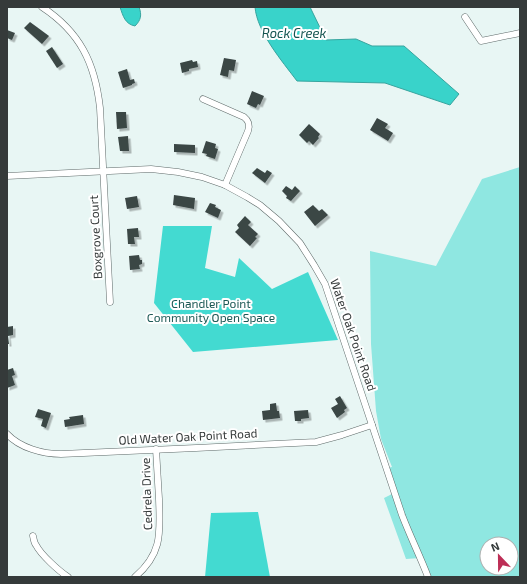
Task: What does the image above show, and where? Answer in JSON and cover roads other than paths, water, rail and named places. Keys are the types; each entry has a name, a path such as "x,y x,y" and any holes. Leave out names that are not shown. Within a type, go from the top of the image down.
{"street":[{"name":"Boxgrove Court","path":"42,7 58,18 72,33 94,72 99,94 100,108 110,302"},
{"path":"465,17 481,41 520,33"},
{"path":"203,99 244,117 249,123 248,131 225,185"},
{"name":"Water Oak Point Road","path":"7,176 151,169 178,172 202,177 225,185 260,205 279,221 300,243 324,284 408,531 422,560 428,577"},
{"name":"Old Water Oak Point Road","path":"7,434 24,445 41,452 52,454 316,442 372,425"},
{"name":"Cedrela Drive","path":"135,577 147,566 156,551 158,542 160,524 156,449"},
{"path":"33,536 34,542 39,550 50,562 68,577"}],"water":[{"path":"120,7 139,7 139,22 135,26 129,23 123,16"},
{"name":"Rock Creek","path":"255,7 310,7 326,40 356,39 372,46 404,46 459,94 450,105 385,83 297,81 265,36 260,26"}],"park label":[{"name":"Chandler Point Community Open Space","path":"211,311"}]}
